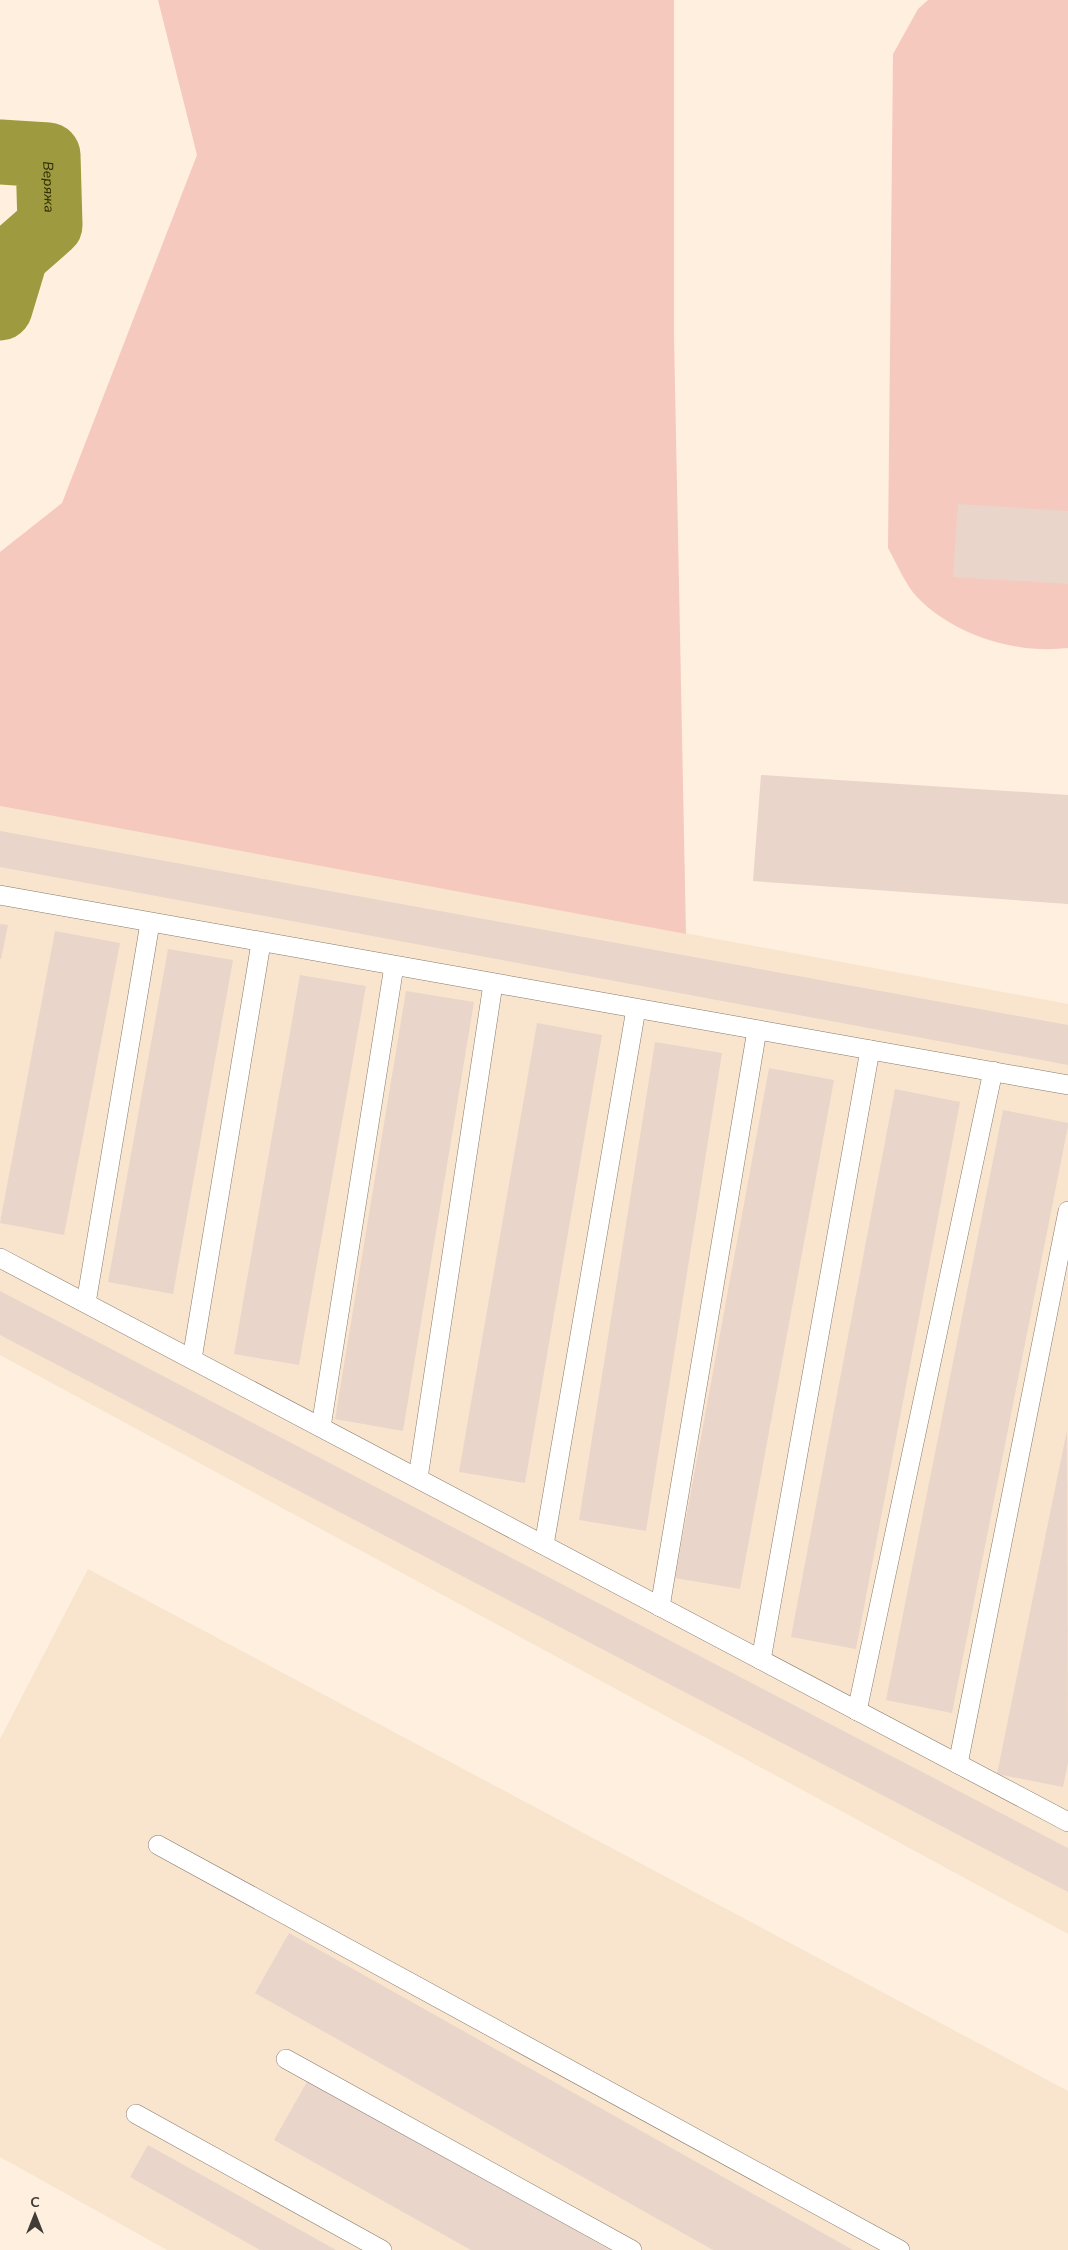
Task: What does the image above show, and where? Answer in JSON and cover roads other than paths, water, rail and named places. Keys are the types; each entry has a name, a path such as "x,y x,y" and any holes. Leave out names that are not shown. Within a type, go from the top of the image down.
{"lane":[{"path":"0,895 1068,1085"},
{"path":"86,1303 150,923"},
{"path":"192,1359 262,943"},
{"path":"321,1427 394,966"},
{"path":"418,1478 493,984"},
{"path":"544,1545 636,1009"},
{"path":"660,1606 756,1030"},
{"path":"761,1660 870,1050"},
{"path":"858,1711 993,1071"},
{"path":"958,1764 1068,1211"},
{"path":"0,1258 1068,1822"},
{"path":"158,1845 900,2250"},
{"path":"286,2059 632,2250"},
{"path":"136,2114 382,2250"}],"waterway":[{"name":"Веряжа","path":"0,152 48,155 50,225 16,255 0,308"}]}
